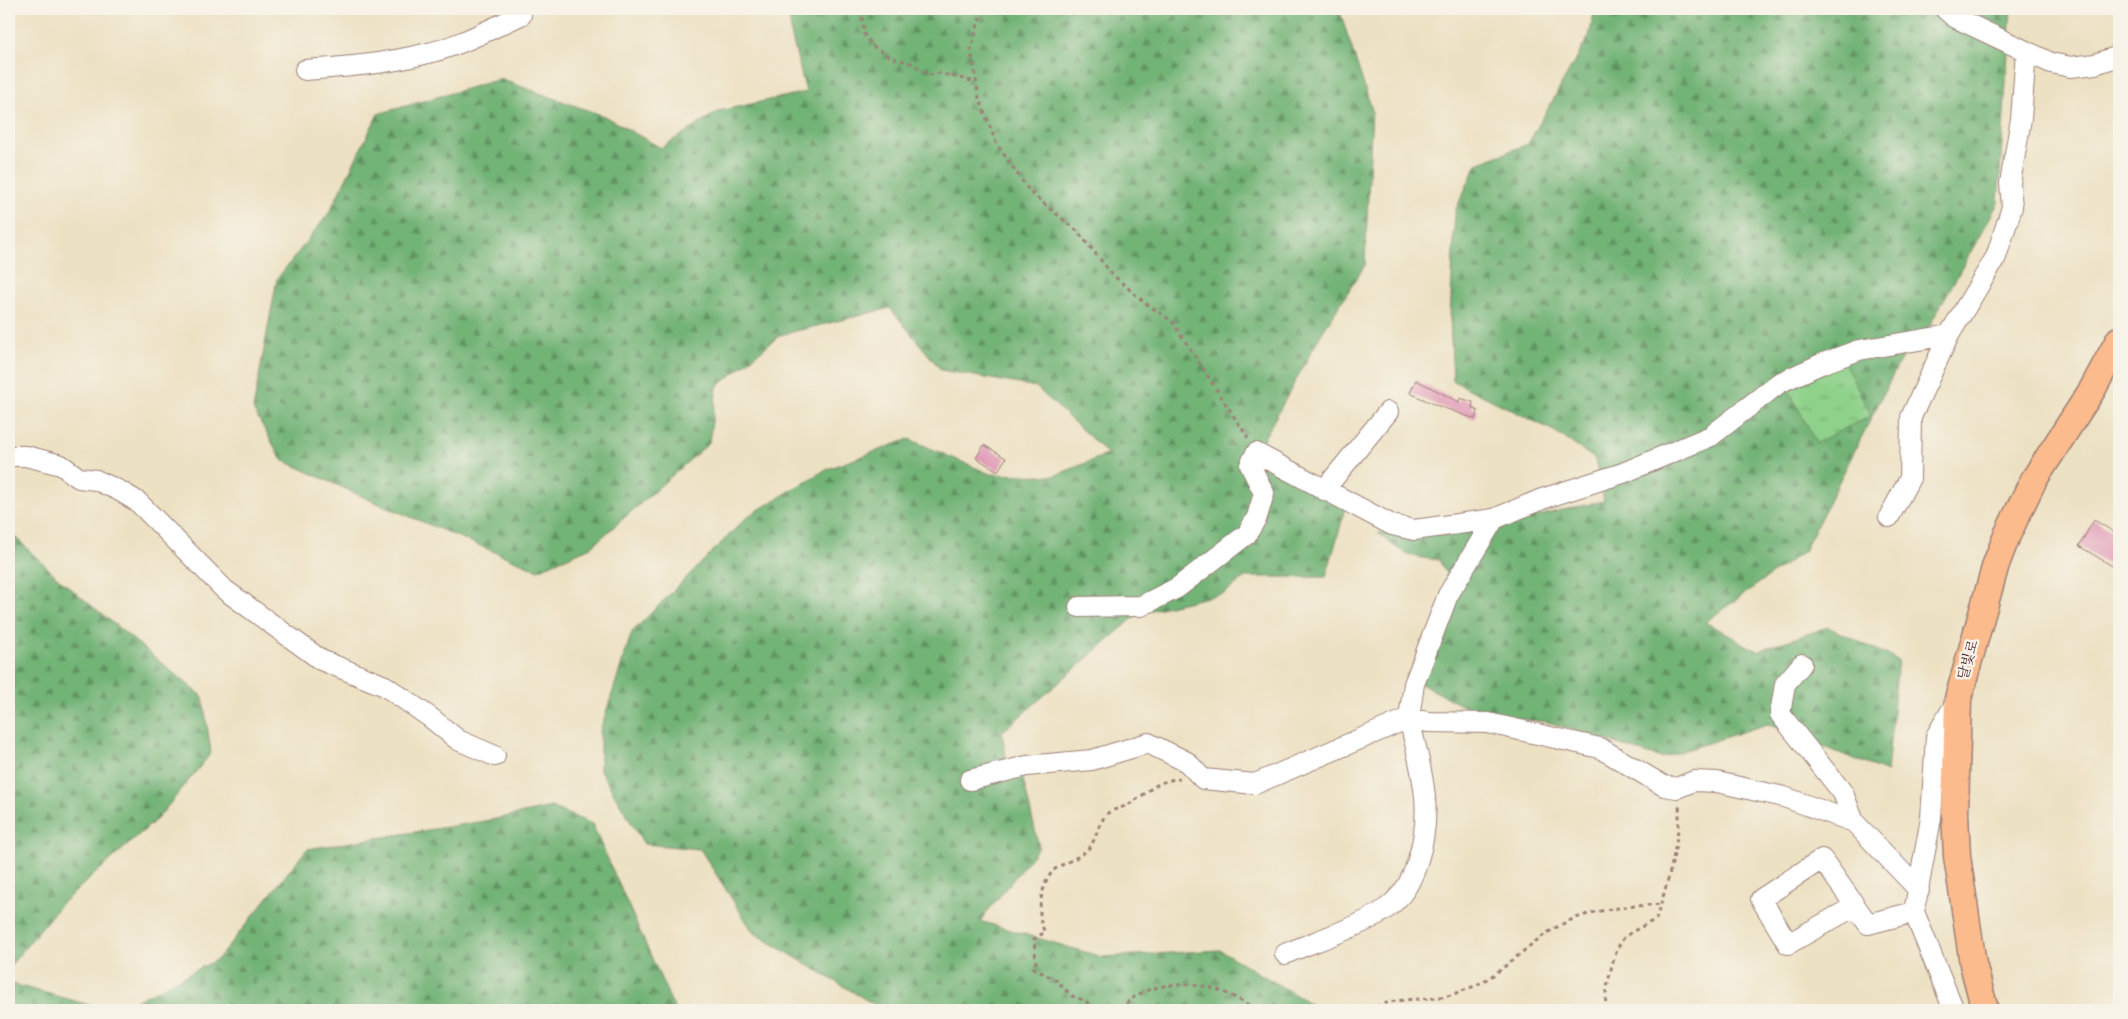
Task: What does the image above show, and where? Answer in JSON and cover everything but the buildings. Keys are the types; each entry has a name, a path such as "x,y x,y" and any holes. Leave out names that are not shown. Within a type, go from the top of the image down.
{"main road":[{"name":"달빛로","path":"1985,1010 1973,964 1957,856 1955,813 1958,700 1996,564 2008,533 2033,481 2092,390 2119,340"}],"street":[{"path":"305,70 371,64 426,54 467,40 521,15 521,9"},
{"path":"1946,9 1954,17 2051,63 2071,66 2095,64 2119,56"},
{"path":"1888,517 1910,478 1911,417 1949,335 1996,257 2012,207 2010,183 2022,119 2026,51"},
{"path":"1079,607 1141,606 1177,588 1247,534 1257,517 1264,493 1250,465 1256,453 1392,524 1414,530 1494,519 1542,500 1622,473 1711,436 1779,383 1821,364 1859,350 1949,335"},
{"path":"1324,490 1388,412"},
{"path":"9,456 26,456 61,466 80,478 96,480 138,502 225,590 321,660 385,686 431,718 458,740 495,756"},
{"path":"1285,954 1369,919 1394,902 1413,875 1423,846 1427,821 1424,782 1409,718 1414,684 1448,595 1494,519"},
{"path":"1802,664 1785,684 1780,714 1842,793 1854,822 1919,890"},
{"path":"1954,1010 1914,912 1931,818 1936,736 1958,700"},
{"path":"970,780 1027,766 1092,760 1148,743 1187,762 1203,779 1255,784 1409,718 1428,722 1488,723 1600,748 1664,786 1677,788 1694,781 1717,782 1744,787 1784,797 1854,822"},
{"path":"1855,906 1788,944 1761,899 1822,859 1868,924 1914,912"}],"path":[{"path":"861,9 864,34 872,46 894,58 912,63 929,75 939,74 976,82"},
{"path":"982,9 971,50 979,98 996,143 1030,192 1077,231 1114,275 1145,303 1172,321 1242,426 1256,453"},
{"path":"1094,1010 1086,1001 1072,996 1056,980 1033,968 1036,961 1034,939 1045,932 1040,915 1043,894 1050,876 1055,870 1088,850 1098,827 1108,813 1128,805 1150,788 1170,780 1203,779"},
{"path":"1606,1010 1606,994 1617,948 1624,938 1656,919 1661,904 1680,818 1677,788"},
{"path":"1369,1010 1396,1000 1447,996 1474,986 1495,973 1551,930 1574,917 1612,907 1661,904"},
{"path":"1121,1010 1137,995 1154,988 1176,983 1220,991 1260,1010"}],"green space":[{"path":"789,9 1339,9 1372,110 1365,265 1320,336 1256,453 1346,498 1343,517 1326,577 1245,577 1225,593 1139,613 1002,732 1007,765 1022,775 1039,847 980,921 1102,957 1220,950 1321,1010 883,1010 753,932 700,849 644,844 600,770 600,731 632,632 748,516 825,470 909,439 990,474 1054,476 1108,454 1036,387 941,370 890,308 780,335 717,387 709,443 591,547 538,570 370,500 282,460 253,409 277,279 329,213 378,114 500,79 604,116 661,148 719,111 806,92 791,34"},
{"path":"1595,9 2011,9 1998,203 1922,339 1911,339 1804,551 1705,622 1757,651 1828,627 1898,660 1887,772 1767,724 1661,758 1548,722 1481,715 1406,676 1426,655 1443,609 1447,575 1439,560 1405,553 1378,533 1455,534 1604,501 1595,459 1554,431 1453,381 1450,319 1455,211 1477,164 1528,144 1589,36"},
{"path":"1844,362 1871,415 1816,443 1789,390"},
{"path":"9,531 58,578 203,697 211,753 159,817 60,905 9,967"},
{"path":"551,807 592,824 675,1010 118,1010 218,959 307,849 491,820"},
{"path":"9,983 108,1010 9,1010"}]}
